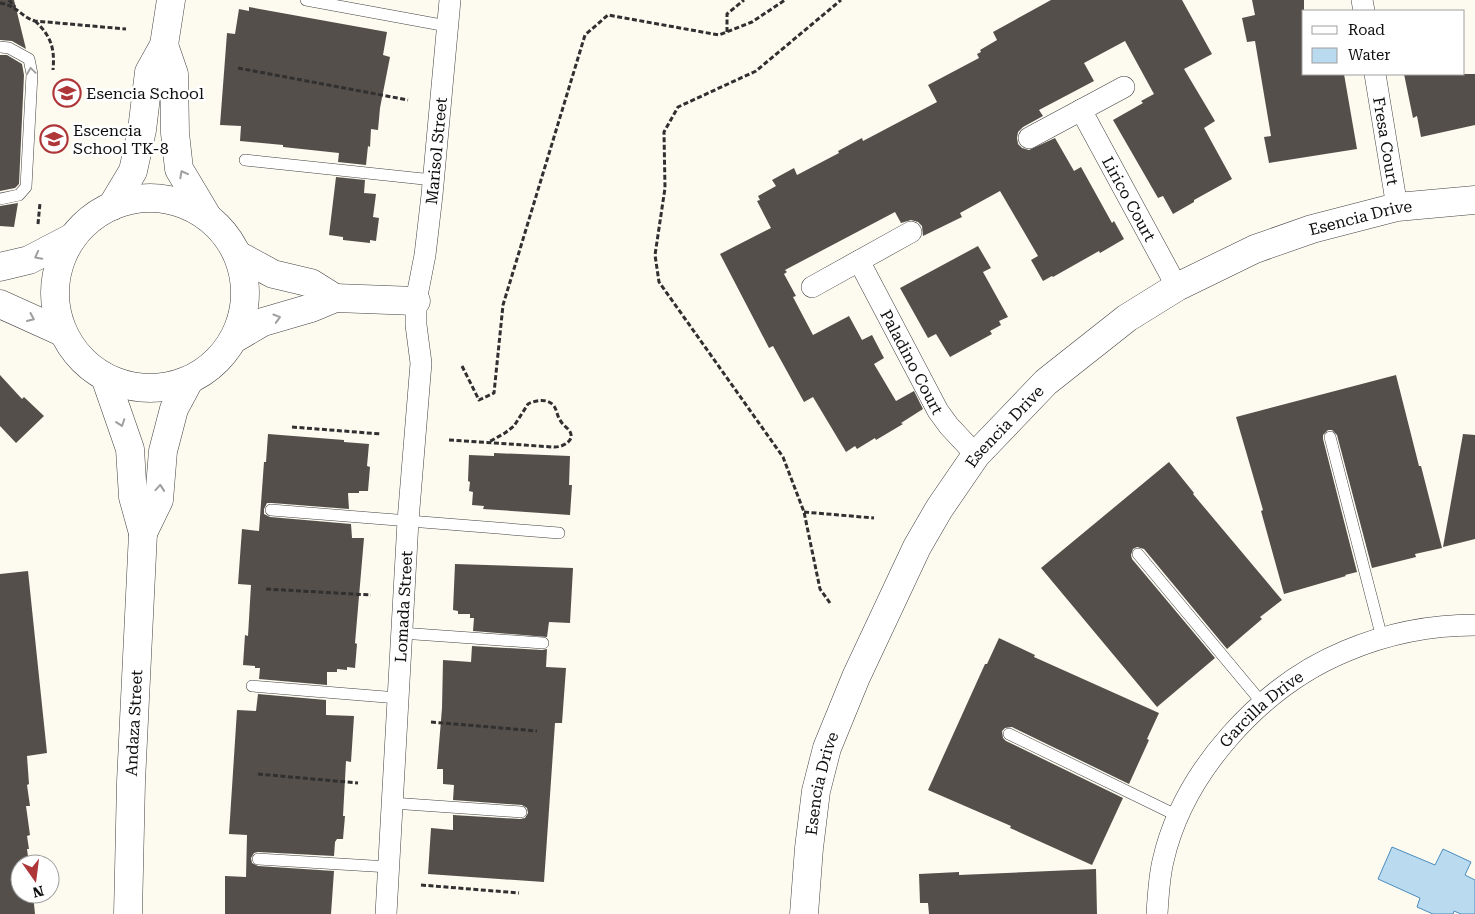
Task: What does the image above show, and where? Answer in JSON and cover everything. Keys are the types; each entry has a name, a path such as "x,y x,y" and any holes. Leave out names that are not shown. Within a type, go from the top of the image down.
{"street":[{"path":"112,206 133,171 142,130 149,72 164,44 171,0"},
{"name":"Marisol Street","path":"416,301 425,255 450,0"},
{"path":"164,44 174,74 175,133 179,168 207,216"},
{"name":"Fresa Court","path":"1375,75 1397,207"},
{"path":"1029,138 1124,87"},
{"name":"Lirico Court","path":"1081,110 1177,287"},
{"path":"161,198 185,204 207,216 225,233 238,255 246,283 244,312 234,339 215,364 189,381 161,388 132,387 104,378 80,358 62,332 54,300 58,267 73,237 90,219 112,206 136,199 161,198"},
{"name":"Esencia Drive","path":"804,914 816,791 827,748 844,704 905,572 939,509 976,455 1046,382 1127,318 1177,287 1256,249 1312,229 1397,207 1475,200"},
{"path":"812,287 911,232"},
{"path":"0,267 29,260 73,237"},
{"path":"238,255 273,274 311,283 335,298"},
{"name":"Paladino Court","path":"859,261 938,411 976,455"},
{"path":"234,339 263,322 311,308 335,298 416,301"},
{"name":"Lomada Street","path":"386,914 408,521 421,363 416,325 416,301"},
{"path":"0,304 62,332"},
{"name":"Andaza Street","path":"104,378 130,450 133,496 143,533 131,782 128,914"},
{"name":"Andaza Street","path":"143,533 159,500 162,451 174,409 189,381"},
{"name":"Garcilla Drive","path":"1157,914 1163,862 1178,816 1201,774 1228,737 1263,704 1316,666 1345,651 1382,638 1446,625 1475,625"}],"lane":[{"path":"306,0 447,26"},
{"path":"0,47 8,48 29,59 32,74 26,187 18,195 0,199"},
{"path":"245,160 433,180"},
{"path":"1330,437 1382,638"},
{"path":"271,510 558,533"},
{"path":"1138,554 1263,704"},
{"path":"401,633 543,643"},
{"path":"252,686 398,698"},
{"path":"1009,734 1178,816"},
{"path":"392,803 521,812"},
{"path":"258,859 388,867"}],"path":[{"path":"9,0 26,17 36,21 126,29"},
{"path":"727,32 728,14 744,0"},
{"path":"462,366 479,400 494,392 503,305 585,35 608,15 719,35 752,22 785,0"},
{"path":"830,604 820,589 804,512 783,457 660,282 655,255 665,188 664,132 678,107 756,71 841,0"},
{"path":"0,3 16,8"},
{"path":"238,68 408,100"},
{"path":"449,440 487,443 560,448 569,442 570,431 560,422 554,406 544,400 540,400 528,404 514,426 487,443"},
{"path":"292,427 381,434"},
{"path":"804,512 874,518"},
{"path":"266,589 371,595"},
{"path":"431,722 537,731"},
{"path":"258,774 358,782"},
{"path":"421,885 519,893"}],"water":[{"path":"1392,847 1435,865 1443,849 1471,862 1465,875 1475,880 1475,914 1461,914 1454,911 1453,914 1433,914 1417,907 1420,898 1378,879"}],"building":[{"path":"0,0 14,0 26,49 12,41 0,40"},
{"path":"1051,0 1182,0 1212,54 1184,69 1215,121 1204,128 1232,179 1173,214 1163,196 1158,198 1113,120 1143,103 1141,101 1154,94 1125,41 1084,63 1094,81 1039,110 1043,116 1023,127 1018,132 1017,138 1018,144 1022,148 1029,150 1055,138 1074,171 1081,167 1112,223 1114,221 1124,239 1043,281 1031,260 1038,256 1000,191 960,213 962,217 923,236 922,226 918,222 911,220 901,223 895,212 785,270 787,272 784,274 796,296 793,297 813,335 849,316 862,340 872,335 884,358 874,364 896,401 914,391 923,409 901,423 903,424 876,440 875,438 857,449 855,446 846,452 813,397 804,402 773,346 769,348 720,254 771,228 757,201 760,200 758,196 776,186 772,180 794,168 797,175 839,153 838,151 862,138 863,141 937,102 928,85 979,58 977,54 981,52 980,50 997,40 993,32"},
{"path":"1252,0 1304,0 1304,10 1302,10 1302,75 1344,75 1357,149 1269,163 1264,137 1271,136 1255,41 1247,42 1242,18 1255,15"},
{"path":"249,7 387,32 383,55 390,57 380,108 378,130 371,129 366,165 338,162 339,153 240,141 241,126 220,125 227,33 235,34 239,9 249,11"},
{"path":"0,55 7,55 22,64 24,75 19,184 15,188 0,191"},
{"path":"1475,74 1475,125 1421,137 1417,116 1413,118 1404,75"},
{"path":"336,177 365,180 364,193 376,194 373,217 379,218 376,241 370,240 370,243 343,240 343,237 329,235"},
{"path":"18,203 14,227 0,226 0,206"},
{"path":"978,246 991,268 983,272 1008,317 999,321 1001,325 990,331 992,334 950,357 936,334 928,338 900,288"},
{"path":"0,375 22,399 24,397 44,416 16,443 0,426"},
{"path":"1396,375 1442,548 1415,554 1416,557 1372,568 1337,435 1332,430 1328,430 1323,435 1323,439 1357,572 1284,594 1261,511 1263,510 1236,417"},
{"path":"268,434 344,440 344,442 369,444 367,466 370,467 368,491 348,493 349,509 267,503 264,509 264,514 270,517 351,524 352,538 364,538 355,643 357,644 355,668 347,667 347,670 337,669 337,672 327,672 327,685 259,679 260,668 243,665 245,635 248,636 251,585 238,584 242,529 259,531"},
{"path":"1463,434 1475,435 1475,539 1443,547"},
{"path":"494,453 570,456 569,485 572,485 570,515 483,509 484,506 472,505 473,492 469,491 470,482 468,481 469,455 494,456"},
{"path":"1169,462 1193,494 1282,600 1260,617 1262,619 1227,649 1144,549 1137,547 1133,549 1132,559 1215,658 1157,707 1041,568"},
{"path":"455,564 573,568 570,623 549,622 547,637 473,631 474,618 470,618 470,614 458,614 458,611 453,610"},
{"path":"28,571 47,753 27,756 29,784 27,785 30,806 26,806 30,835 27,836 29,849 27,849 28,854 10,854 10,904 34,904 35,914 0,914 0,574"},
{"path":"999,638 1035,655 1034,657 1159,713 1129,784 1012,727 1005,728 1002,731 1003,738 1006,741 1123,798 1092,865 1010,828 1011,826 928,790 985,664 987,664"},
{"path":"472,646 547,649 546,667 566,668 562,723 555,723 544,882 428,874 431,828 453,830 453,815 520,819 525,818 528,813 527,808 522,805 453,800 454,785 443,784 443,769 437,769 442,708 443,660 471,662"},
{"path":"258,694 326,700 326,715 354,716 351,762 346,761 343,839 337,839 335,842 334,856 258,852 254,853 251,858 252,863 258,866 334,871 331,914 225,914 225,876 246,877 247,835 229,834 237,710 256,711"},
{"path":"1096,869 1097,914 929,914 928,903 920,903 919,874 959,872 959,875"}],"place":[{"name":"Esencia School","path":"67,93"},
{"name":"Escencia School TK-8","path":"54,139"}]}
